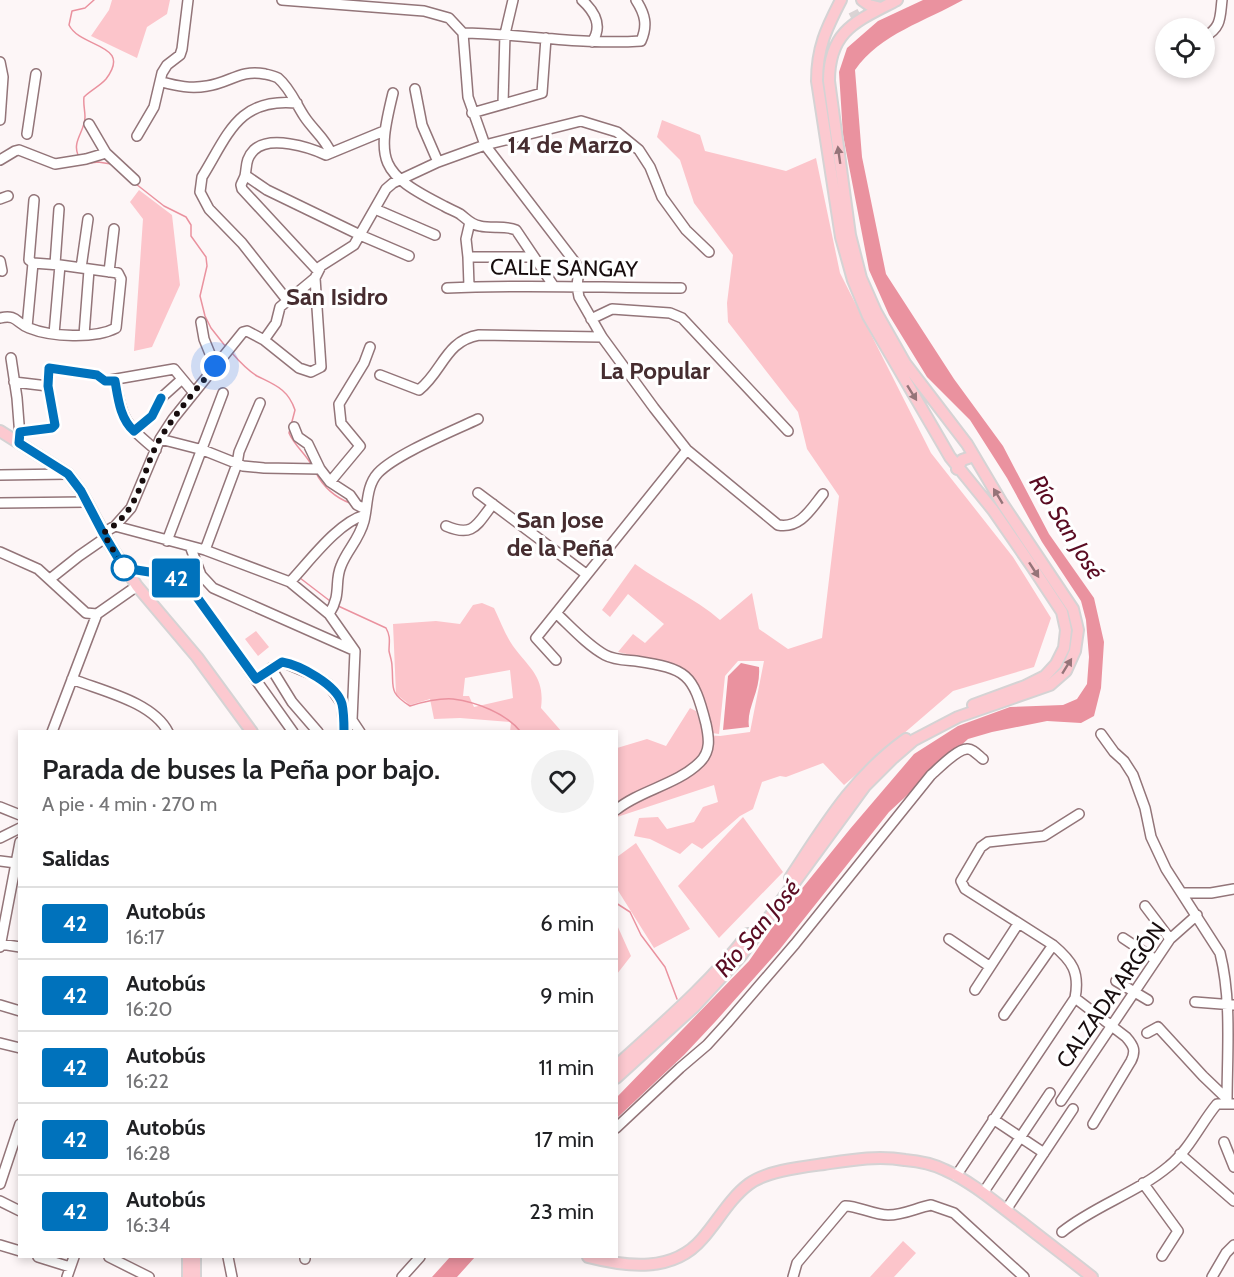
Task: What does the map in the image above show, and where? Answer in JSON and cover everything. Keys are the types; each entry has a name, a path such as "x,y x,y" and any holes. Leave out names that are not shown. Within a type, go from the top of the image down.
{"main road":[{"path":"618,1064 691,998 734,953 782,890 832,814 886,753 911,735 956,711 1025,686 1045,676 1056,664 1064,648 1066,630 1062,612 993,510 957,469 868,316 853,280 841,237 817,81 817,62 821,44 841,0"},
{"path":"862,0 869,5 897,0"},
{"path":"618,1076 694,1007 740,957 865,786 892,759 914,740 958,717 1050,686 1066,670 1075,651 1078,630 1073,609 1002,503 967,444 905,363 876,312 861,279 850,235 829,81 829,64 834,48 846,30 883,3"},
{"path":"817,81 826,44 834,32 851,18"},
{"path":"0,431 20,437 68,474 81,491 104,536 124,568 196,657 251,730"},
{"path":"950,457 960,454 967,444"},
{"path":"957,469 962,460 974,456"},
{"path":"592,1258 640,1265 657,1265 673,1260 688,1252 701,1240 739,1192 751,1182 772,1174 835,1162 885,1158 943,1169 956,1176 1006,1210 1092,1277"},
{"path":"188,1258 188,1277"},
{"path":"195,1258 195,1277"}],"street":[{"path":"137,136 154,107 162,81 162,73 167,65 180,55 188,0"},
{"path":"282,0 381,3 449,18 463,33 468,97 485,146 579,268 577,286 579,297 591,319 687,450 778,525 787,527 794,525 823,494"},
{"path":"503,104 505,34 513,0"},
{"path":"582,0 597,18 597,32 592,42"},
{"path":"463,33 505,34 592,42 641,41 646,31 646,21 636,0"},
{"path":"1215,29 1220,21 1222,0"},
{"path":"472,113 542,93 546,38"},
{"path":"0,62 3,77 0,120"},
{"path":"162,81 184,87 204,87 216,85 246,72 277,77 312,128 327,142 331,153"},
{"path":"27,134 36,74"},
{"path":"415,89 422,125 438,162"},
{"path":"393,93 384,130 385,161 399,180 414,191 461,214 477,226 505,227 516,230 553,285"},
{"path":"287,300 242,243 209,209 200,192 200,185 202,177 231,127 242,115 268,105 283,102 297,103"},
{"path":"264,340 276,323 280,307 316,275 321,266 354,245 386,189 399,180 438,162 485,146 581,121 617,132 639,150 650,166 662,197 686,231 709,252"},
{"path":"89,124 106,153 135,180"},
{"path":"50,579 104,536 131,508 160,439 215,366 245,331 264,340 299,368 311,372 321,367 316,275 242,189 241,185 245,177 244,168 254,150 274,143 297,145 326,155 384,130"},
{"path":"1,158 19,150 55,164 106,153"},
{"path":"245,177 360,235 409,256"},
{"path":"0,318 15,317 27,327 68,336 116,328 121,279 118,273 33,263 29,260 34,200"},
{"path":"375,208 435,235"},
{"path":"54,334 60,209"},
{"path":"84,335 88,219"},
{"path":"469,286 466,239 470,222"},
{"path":"109,272 114,229"},
{"path":"468,257 533,256"},
{"path":"27,327 33,263"},
{"name":"CALLE SANGAY","path":"447,288 553,285 602,288 681,288"},
{"path":"591,319 612,309 670,313 682,318 789,431"},
{"path":"201,322 204,339 215,366"},
{"path":"380,375 418,390 427,383 457,343 467,337 479,335 602,337"},
{"path":"330,482 360,446 341,423 339,404 364,363 370,347"},
{"path":"11,358 20,437 52,428 55,425 48,386 50,368 97,375 105,381 174,369 194,393"},
{"path":"134,431 152,416 161,398 181,380"},
{"path":"115,381 121,411 127,424 156,450"},
{"path":"14,382 48,386"},
{"path":"167,541 223,393"},
{"path":"205,550 237,464 239,452 260,403"},
{"path":"330,613 336,602 340,567 358,536 370,487 378,473 398,459 478,419"},
{"path":"294,427 298,437 308,444 320,469 330,482 350,495 365,512"},
{"path":"160,439 203,450 237,464 264,468 320,469"},
{"path":"556,660 536,639 687,450"},
{"path":"0,475 68,474"},
{"path":"478,493 586,574"},
{"path":"0,503 86,502"},
{"path":"446,526 456,530 472,530 493,504"},
{"path":"291,582 341,529 365,512"},
{"path":"115,526 205,550 291,582 330,613 355,651 352,720 346,730"},
{"path":"190,546 201,575 213,588 355,651"},
{"path":"0,552 38,569 83,611 97,614"},
{"path":"124,568 168,575 186,582 292,730"},
{"path":"53,730 97,614 137,586"},
{"path":"556,613 607,656 670,667 682,673 691,681 699,700 709,742 708,751 702,760 695,767 618,809"},
{"path":"256,679 279,663 287,663 328,684 342,704 345,730"},
{"path":"272,668 292,702 316,730"},
{"path":"72,679 140,706 157,717 167,730"},
{"path":"352,720 359,730"},
{"path":"1101,734 1133,775 1145,808 1151,837 1166,869 1220,953 1231,1005 1230,1102"},
{"path":"618,1126 707,1045 727,1023 795,944 931,775 946,761 965,749 970,749 983,759"},
{"path":"0,807 18,813"},
{"path":"956,1176 1075,998 1077,978 1074,969 1064,955 1053,945 965,890 961,881 981,847 988,842 1044,836 1079,814"},
{"path":"0,838 18,829"},
{"path":"18,852 3,918 0,945 18,947"},
{"path":"0,861 16,863"},
{"path":"0,889 11,890"},
{"path":"1183,893 1234,890"},
{"path":"1145,906 1170,939"},
{"name":"CALZADA ARGÓN","path":"1061,1101 1170,939 1197,915"},
{"path":"975,990 1018,924"},
{"path":"1123,938 1156,960"},
{"path":"949,939 989,966"},
{"path":"1004,1015 1053,945"},
{"path":"1116,981 1148,1000"},
{"path":"1075,998 1133,1045 1134,1056 1093,1124"},
{"path":"1195,1002 1231,1005"},
{"path":"0,1005 18,1010"},
{"path":"1147,1033 1158,1027 1230,1102"},
{"path":"0,1043 18,1048"},
{"path":"983,1193 1050,1093"},
{"path":"1062,1232 1171,1165 1217,1104 1230,1102"},
{"path":"1006,1210 1073,1109"},
{"path":"993,1119 1044,1153"},
{"path":"0,1181 18,1129"},
{"path":"1224,1142 1234,1167"},
{"path":"0,1144 11,1148"},
{"path":"1180,1154 1234,1201"},
{"path":"1143,1183 1178,1231 1162,1256"},
{"path":"1222,1191 1234,1185"},
{"path":"0,1201 18,1210"},
{"path":"793,1277 796,1263 845,1206 850,1205 869,1213 889,1215 912,1212 931,1205 954,1213 1024,1277"},
{"path":"0,1245 18,1250"},
{"path":"1212,1277 1234,1245"},
{"path":"40,1258 68,1272 74,1258"},
{"path":"111,1258 149,1277"},
{"path":"228,1258 232,1277"},
{"path":"402,1277 419,1258"}],"shaded area":[{"path":"112,0 170,0 167,14 147,27 137,58 91,36 109,10"},
{"path":"923,0 963,0 890,38 877,47 855,70 862,157 886,274 954,379 1003,446 1049,534 1094,598 1104,642 1101,688 1094,716 1081,723 1047,721 968,739 889,812 780,949 684,1055 618,1117 618,1096 749,961 783,912 914,754 958,726 1010,707 1063,705 1077,699 1087,684 1089,657 1086,620 1081,601 1042,542 1007,478 970,420 927,377 889,315 869,270 843,135 839,72 847,48 878,21"},
{"path":"662,120 700,135 705,151 786,171 816,158 840,273 931,453 1013,557 1051,618 1034,667 953,691 844,785 823,763 786,777 780,776 762,782 753,809 740,816 702,849 692,843 680,854 650,839 634,836 639,818 658,817 667,829 694,822 703,807 718,802 714,785 618,817 618,748 647,739 666,746 690,708 696,711 704,735 720,736 750,732 764,661 738,661 725,676 719,734 712,733 700,690 682,673 666,663 618,652 633,634 645,643 664,624 628,594 610,617 602,610 635,564 720,620 752,593 759,629 788,649 822,638 839,496 807,449 798,412 728,322 727,303 733,255 694,203 680,160 657,137"},
{"path":"139,190 172,215 180,285 152,347 134,351 143,219 130,202"},
{"path":"482,603 494,608 510,642 535,674 541,688 541,708 560,730 510,730 511,722 460,718 434,719 430,699 410,705 396,694 393,624 436,621 460,624 473,605","holes":["510,670 513,698 474,707 469,696 463,696 465,678"]},
{"path":"256,631 269,647 258,656 245,639"},
{"path":"741,663 759,667 758,684 750,713 749,727 723,730 728,676"},
{"path":"743,817 783,872 719,938 678,886"},
{"path":"636,843 690,929 654,948 618,891 618,856"},
{"path":"618,927 631,956 618,973"},
{"path":"903,1241 916,1253 894,1277 870,1277"},
{"path":"449,1258 474,1258 457,1277 432,1277"}],"waterway":[{"path":"78,155 77,145 85,117 84,97 106,79 113,67 113,59 109,52 75,33 69,25 72,11 85,8 94,0"},
{"path":"83,164 98,162 111,164"},
{"path":"136,184 164,206 186,217 191,225 191,236 206,257 207,266 200,296 205,316 226,347"},
{"path":"232,353 250,371 280,388 289,397 295,410 289,433 311,464"},
{"path":"316,473 330,491 350,503"},
{"path":"300,578 330,601"},
{"path":"336,605 386,628 395,693 410,706 442,699 462,700 499,714 519,730"},
{"path":"618,904 630,912 641,935 665,967 677,999"}],"tunnel":[{"path":"851,18 883,1"}],"bus line":[{"name":"42","path":"161,398 152,416 134,431 130,429 121,411 115,381 101,380 97,375 49,368 48,386 55,425 52,428 20,432 19,443 68,474 81,491 124,568 168,575 186,582 256,679 282,662 324,681 342,704 344,730"}],"district":[{"name":"14 de Marzo","path":"570,144"},
{"name":"San Isidro","path":"337,296"},
{"name":"La Popular","path":"655,370"},
{"name":"San Jose de la Peña","path":"560,533"}],"route":[{"path":"124,568 103,533 115,526 131,508 160,439 173,418 215,366"}],"water label":[{"name":"Río San José","path":"1067,527"},
{"name":"Río San José","path":"757,928"}]}
